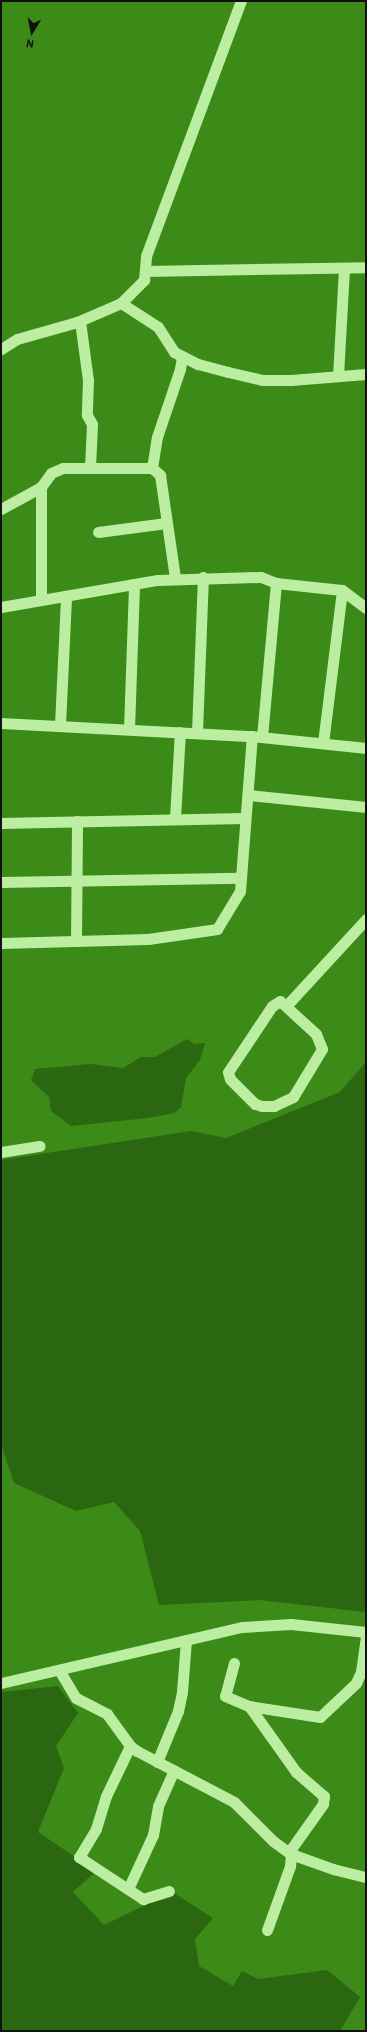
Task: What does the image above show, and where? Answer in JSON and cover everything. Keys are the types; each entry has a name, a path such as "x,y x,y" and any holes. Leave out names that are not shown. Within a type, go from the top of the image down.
{"street":[{"path":"1,349 17,339 80,321 121,303 144,280 146,256 241,1"},
{"path":"145,271 366,267"},
{"path":"338,376 344,268"},
{"path":"121,303 158,327 174,352 198,364 263,380 291,380 366,374"},
{"path":"80,321 88,380 87,415 92,424 90,468"},
{"path":"152,468 156,437 180,369 182,356"},
{"path":"1,509 41,487 51,473 63,468 152,468 160,475 175,578"},
{"path":"41,487 41,598"},
{"path":"98,532 166,523"},
{"path":"197,732 203,577"},
{"path":"1,607 41,598 66,597 175,578 261,577 276,583 342,590 366,608"},
{"path":"1,943 148,939 217,929 240,891 244,818 257,736 276,583"},
{"path":"129,729 134,584"},
{"path":"323,743 342,590"},
{"path":"60,725 66,597"},
{"path":"1,723 257,736 366,748"},
{"path":"175,818 180,732"},
{"path":"248,795 366,807"},
{"path":"1,823 175,818 244,818"},
{"path":"76,941 77,821"},
{"path":"1,882 240,878"},
{"path":"287,1005 366,919"},
{"path":"280,1001 287,1005 316,1034 322,1049 293,1097 274,1106 262,1106 255,1104 235,1084 228,1072 272,1006 280,1001"},
{"path":"1,1152 40,1146"},
{"path":"1,1683 242,1628 291,1624 366,1632"},
{"path":"234,1662 225,1696 249,1706 320,1717 356,1683 364,1668 366,1636"},
{"path":"157,1762 178,1711 186,1640"},
{"path":"58,1670 76,1698 107,1714 130,1746 157,1762 234,1802 273,1841 290,1853 333,1869 366,1877"},
{"path":"249,1706 296,1772 324,1796 323,1804 290,1853 290,1866 267,1930"},
{"path":"130,1746 106,1796 96,1829 79,1857 143,1899 170,1891"},
{"path":"128,1889 153,1835 158,1806 174,1770"}],"shaded area":[{"path":"187,1039 194,1044 205,1043 200,1060 186,1078 181,1107 174,1113 148,1118 71,1126 51,1111 49,1097 31,1080 35,1069 91,1064 123,1068 141,1057 155,1057"},
{"path":"366,1062 366,1612 259,1600 159,1605 140,1531 114,1502 76,1511 14,1483 1,1444 1,1160 191,1131 226,1138 340,1092"},
{"path":"58,1686 78,1713 56,1746 64,1768 38,1832 96,1871 73,1892 104,1925 172,1892 213,1918 195,1939 199,1966 233,1986 242,1971 258,1979 327,1970 360,1997 340,2031 1,2031 1,1692"}]}
